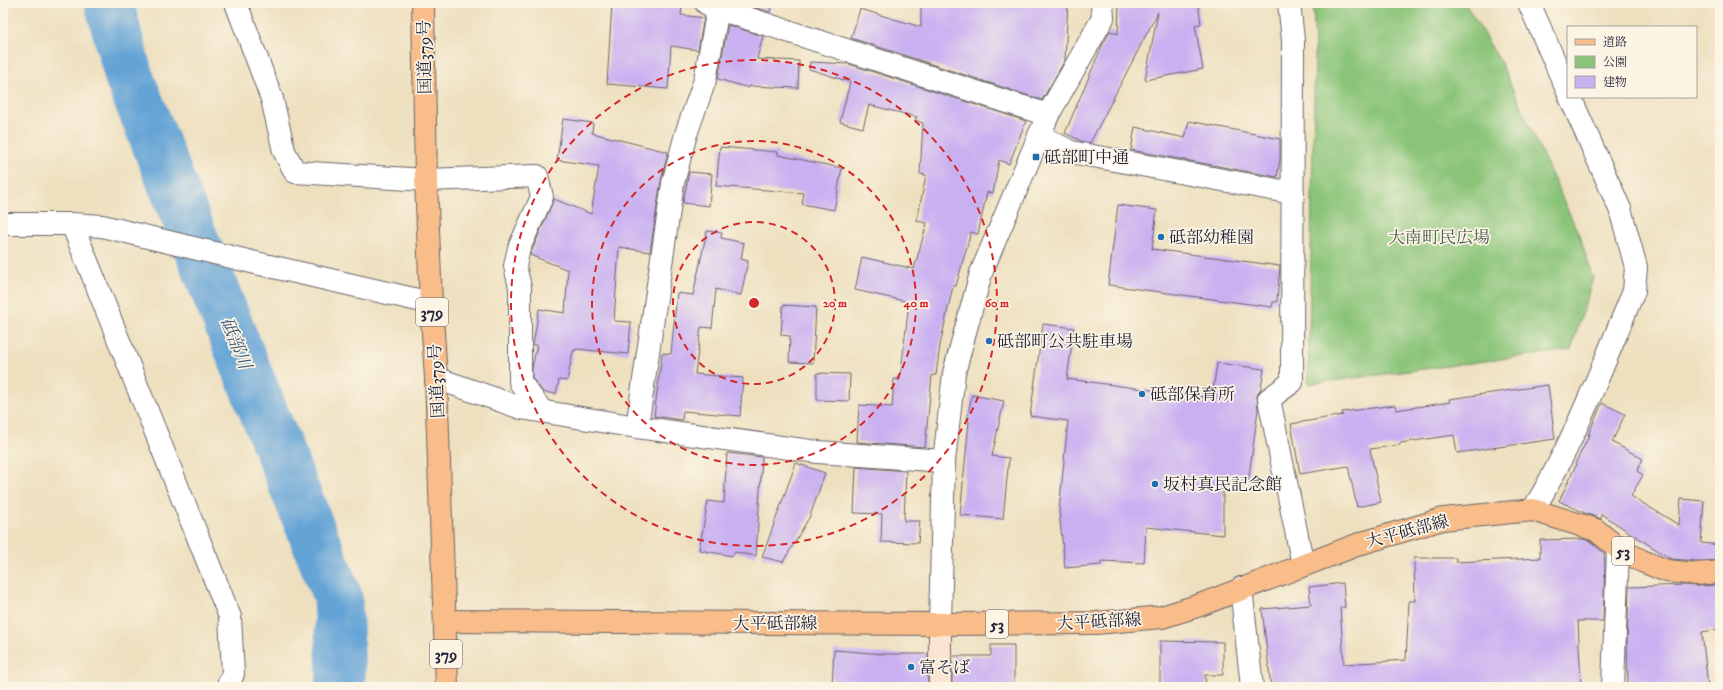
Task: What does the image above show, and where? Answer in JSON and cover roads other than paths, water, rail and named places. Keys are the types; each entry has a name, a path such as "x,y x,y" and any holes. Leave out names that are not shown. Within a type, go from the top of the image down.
{"main road":[{"name":"国道379号","path":"423,3 426,180 431,303 436,378 447,687"},
{"name":"大平砥部線","path":"445,621 940,624 1096,623 1162,617 1200,605 1241,588 1362,543 1443,520 1533,510 1596,530 1618,548 1642,561 1668,571 1697,574 1720,572"},
{"path":"940,624 940,687"}],"street":[{"path":"236,3 272,99 284,151 295,172 426,180 537,176 542,197 519,248 515,266 520,287 520,382 542,412"},
{"path":"940,624 944,462 954,373 981,273 1048,115 1103,18 1102,3"},
{"path":"1289,3 1293,40 1292,382 1269,399 1303,565"},
{"path":"1529,3 1567,90"},
{"path":"637,427 672,183 686,134 705,80 715,5 1048,115"},
{"path":"1533,510 1549,484 1563,454 1634,291 1636,267 1620,209 1570,98"},
{"path":"1039,135 1072,152 1293,193"},
{"path":"3,224 72,224 102,226 431,303"},
{"path":"72,224 230,618 233,674 227,687"},
{"path":"436,378 521,408 542,412 637,427 818,452 944,462"},
{"path":"1613,687 1618,548"},
{"path":"1241,588 1252,687"}],"waterway":[{"name":"砥部川","path":"109,3 129,77 338,597 341,675 339,687"}],"place":[{"name":"砥部町中通","path":"1036,157"},
{"name":"砥部幼稚園","path":"1161,237"},
{"name":"砥部町公共駐車場","path":"989,341"},
{"name":"砥部保育所","path":"1142,394"},
{"name":"坂村真民記念館","path":"1155,484"},
{"name":"富そば","path":"911,667"}],"park label":[{"name":"大南町民広場","path":"1439,237"}]}
